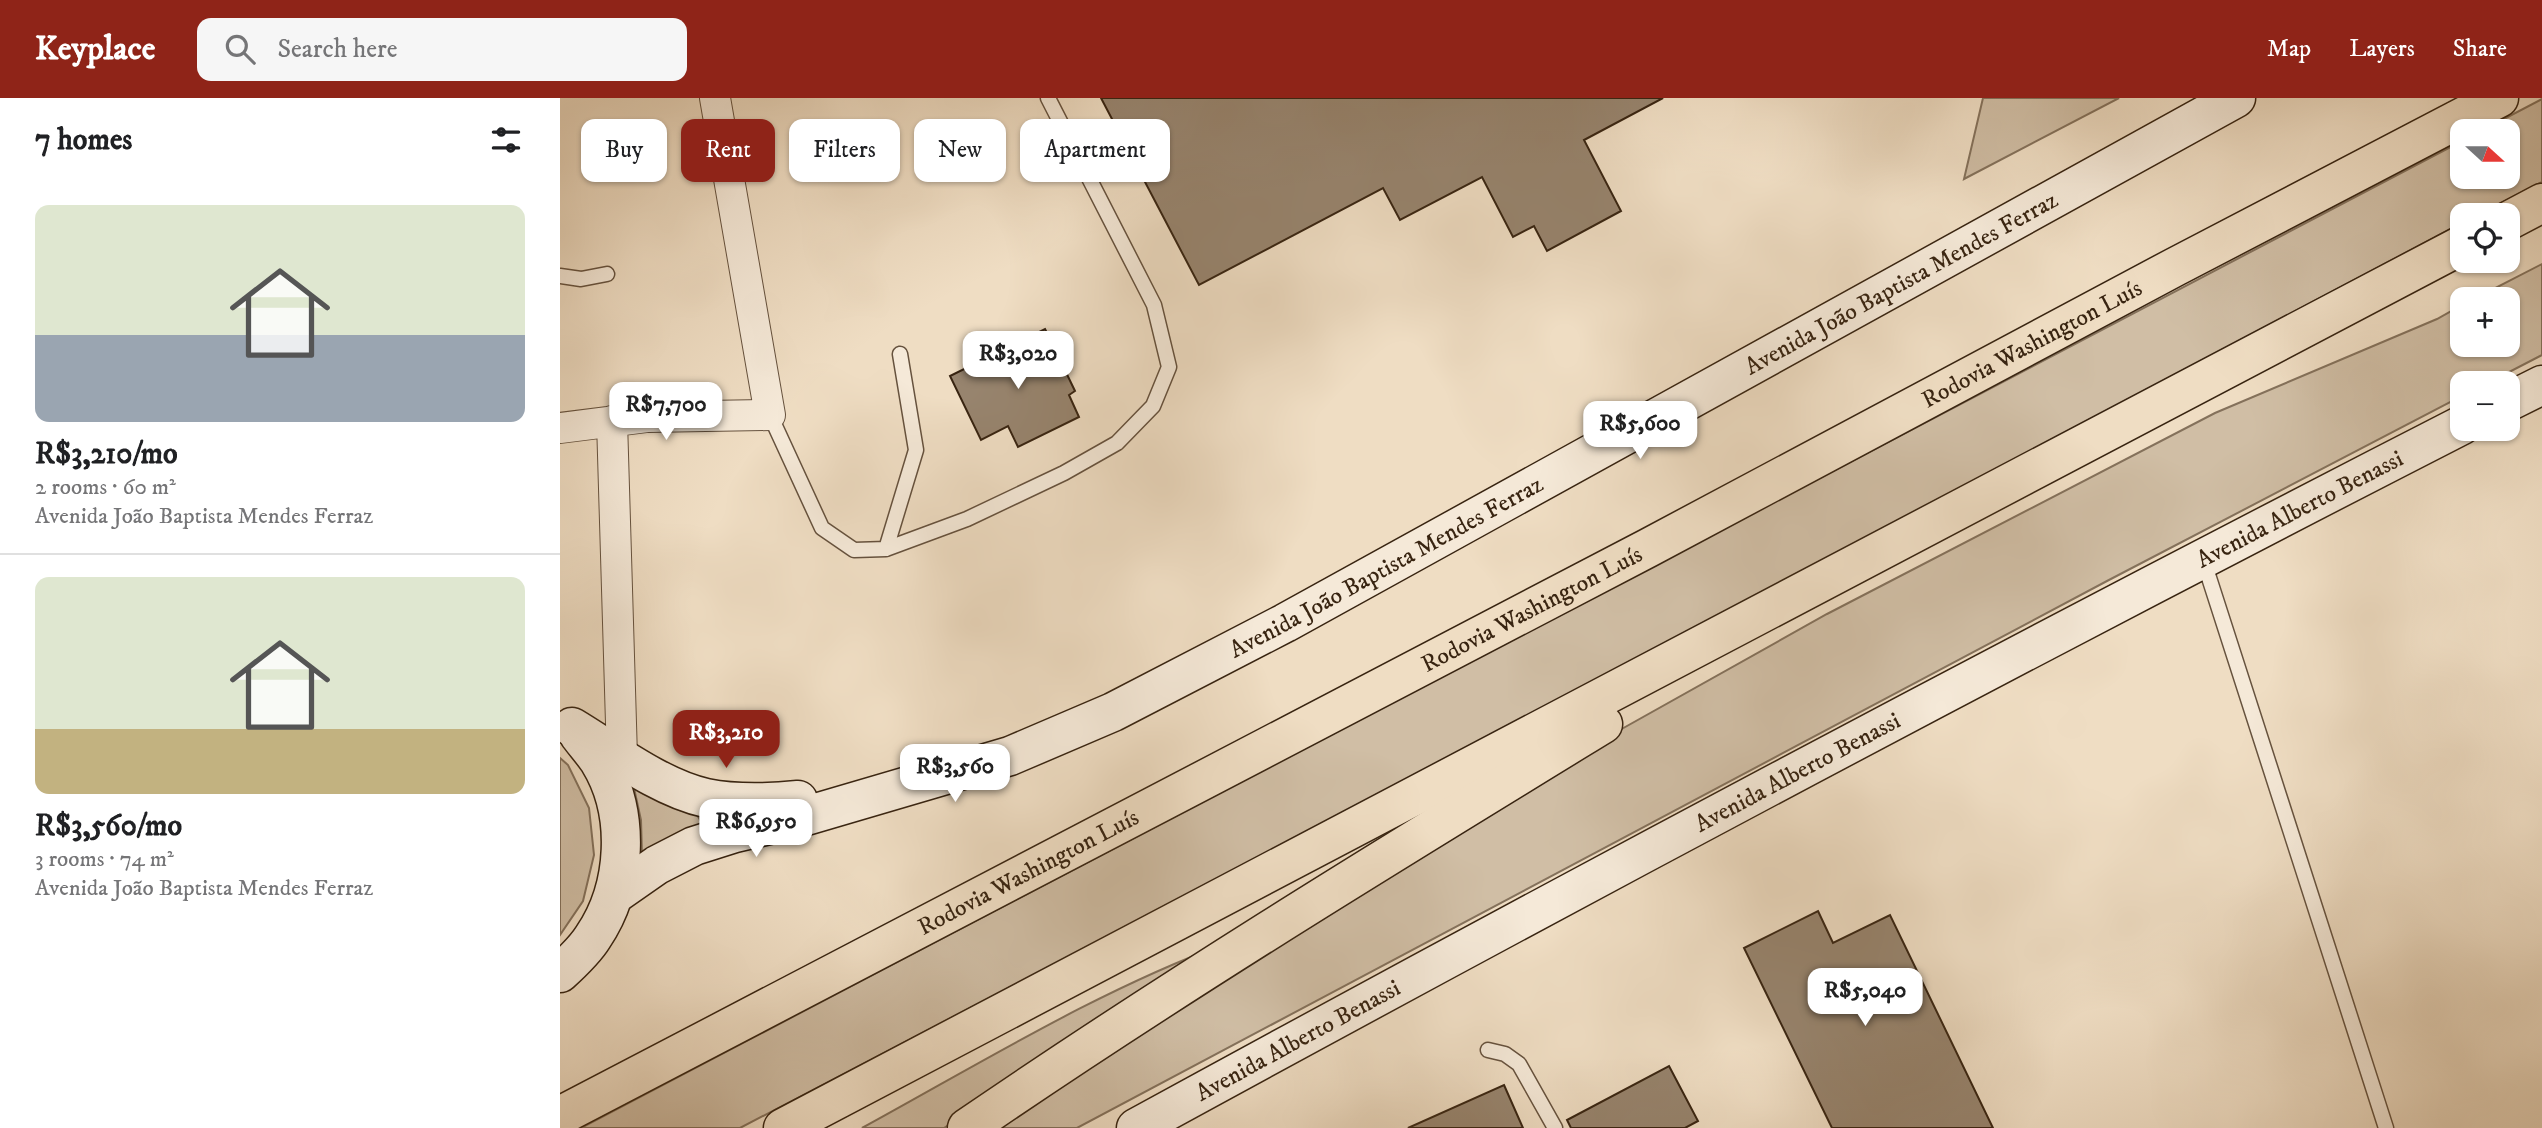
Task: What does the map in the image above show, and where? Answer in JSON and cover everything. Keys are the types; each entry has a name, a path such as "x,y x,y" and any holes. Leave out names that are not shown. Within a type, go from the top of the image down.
{"highway":[{"name":"Rodovia Washington Luís","path":"560,1116 1648,548 2150,280 2499,98"},
{"path":"2520,215 2542,203"},
{"path":"783,1128 2450,251"},
{"path":"967,1128 1041,1077 1332,890 1911,535"}],"main road":[{"name":"Avenida João Baptista Mendes Ferraz","path":"614,895 657,865 694,846 1010,756 1113,712 1297,616 2236,98"},
{"path":"2520,396 2542,385"},
{"name":"Avenida Alberto Benassi","path":"1136,1128 1415,976 2203,558 2450,431"},
{"name":"Avenida João Baptista Mendes Ferraz","path":"566,722 666,784 704,798 744,803 884,793"},
{"path":"560,973 593,937 614,895 622,849 617,802 600,761 566,722"}],"street":[{"path":"560,428 647,417 770,415 715,98"},
{"path":"612,421 622,757 617,802"}],"lane":[{"path":"770,415 821,528 854,550 887,549 967,519 1064,473 1117,443 1153,406 1169,367 1154,305 1048,98"},
{"path":"560,276 581,279 607,274"},
{"path":"887,549 916,450 900,354"},
{"path":"2203,558 2386,1128"},
{"path":"1488,1049 1505,1054 1519,1064 1555,1128"}],"shaded area":[{"path":"1983,98 2119,98 1964,179"},
{"path":"2542,99 2542,182 2501,203 2450,203 2450,229 1281,846 740,1128 581,1128 2450,147 2450,189 2520,189 2520,119 2504,119"},
{"path":"2542,264 2542,355 2511,371 2450,371 2450,402 2107,581 1077,1128 982,1128 1602,740 1827,614 2215,413 2450,312 2450,357 2520,357 2520,287 2497,287"},
{"path":"560,758 568,765 589,808 594,855 583,901 560,935"},
{"path":"634,788 694,810 705,828 642,855 641,820"},
{"path":"1227,943 1109,1017 944,1128 862,1128 1087,1005"}],"building":[{"path":"1101,98 1663,98 1584,140 1621,211 1547,251 1534,226 1513,237 1482,177 1400,220 1383,188 1199,285 1145,182 1170,182 1170,119 1112,119"},
{"path":"1045,329 1075,391 1069,395 1079,417 1018,447 1008,426 981,440 950,376"},
{"path":"1818,911 1833,943 1890,915 1993,1128 1832,1128 1744,948"},
{"path":"1669,1066 1698,1121 1685,1128 1571,1128 1567,1120"},
{"path":"1504,1085 1523,1128 1408,1128"}]}
